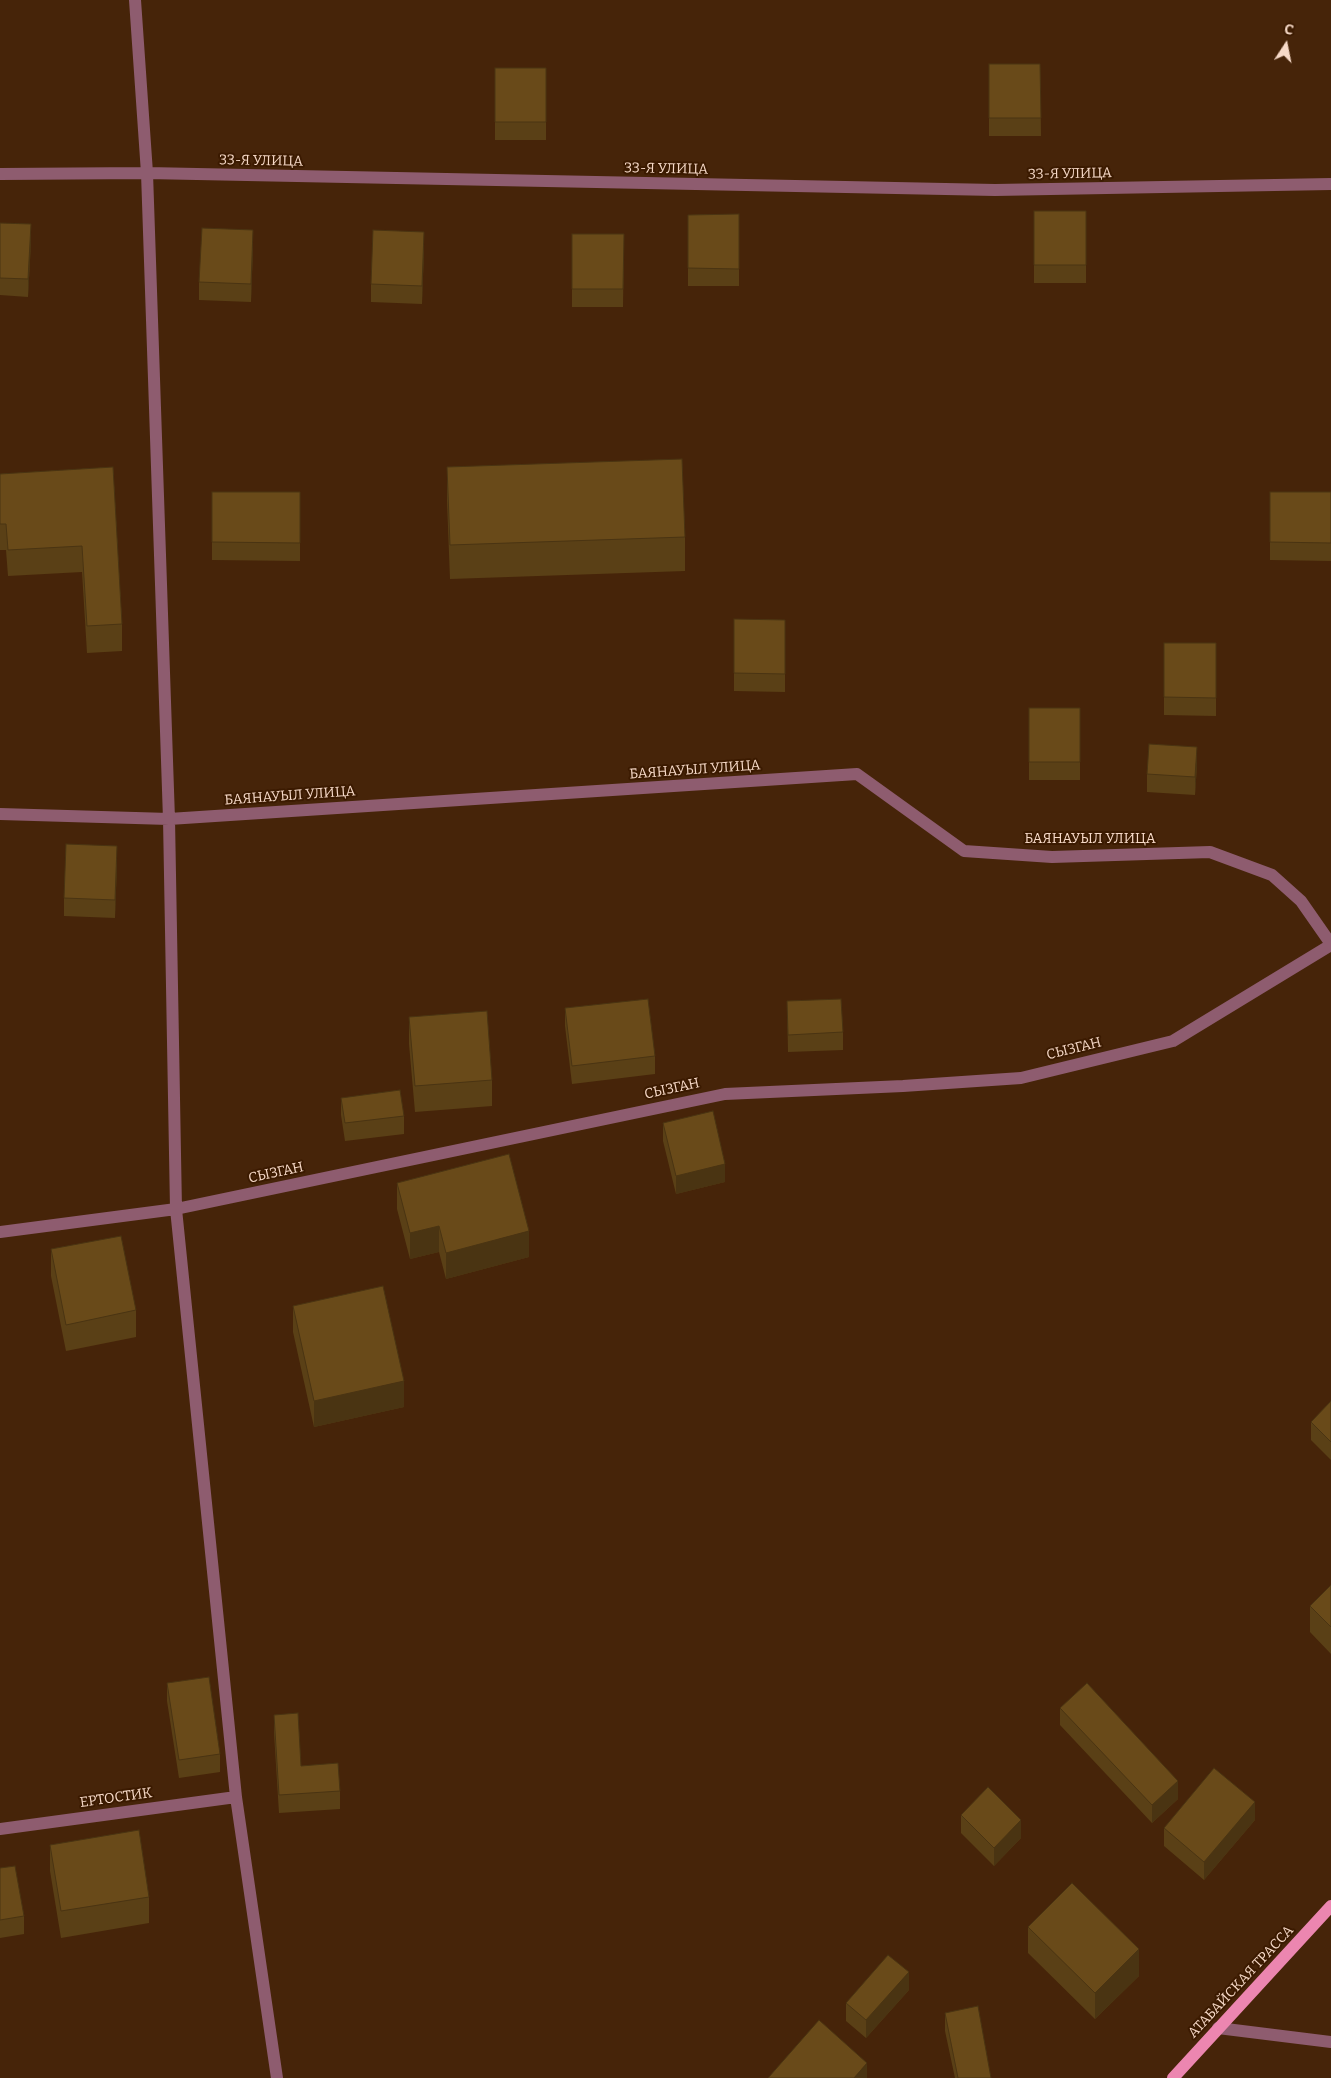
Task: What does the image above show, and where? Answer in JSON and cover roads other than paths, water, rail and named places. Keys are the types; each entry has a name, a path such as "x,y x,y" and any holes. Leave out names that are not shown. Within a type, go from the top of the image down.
{"main road":[{"name":"АТАБАЙСКАЯ ТРАССА","path":"1173,2078 1331,1906"}],"street":[{"path":"135,0 147,173 169,819 176,1209 236,1797 277,2078"},
{"name":"33-Я УЛИЦА","path":"0,174 147,173 995,190 1331,184"},
{"name":"БАЯНАУЫЛ УЛИЦА","path":"0,814 169,819 856,774 964,851 1052,857 1210,852 1272,875 1300,901 1331,945"},
{"name":"СЫЗГАН","path":"0,1232 176,1209 725,1094 903,1086 1021,1078 1173,1041 1331,945"},
{"name":"ЕРТОСТИК","path":"0,1829 236,1797"},
{"path":"1218,2028 1331,2042"}]}
